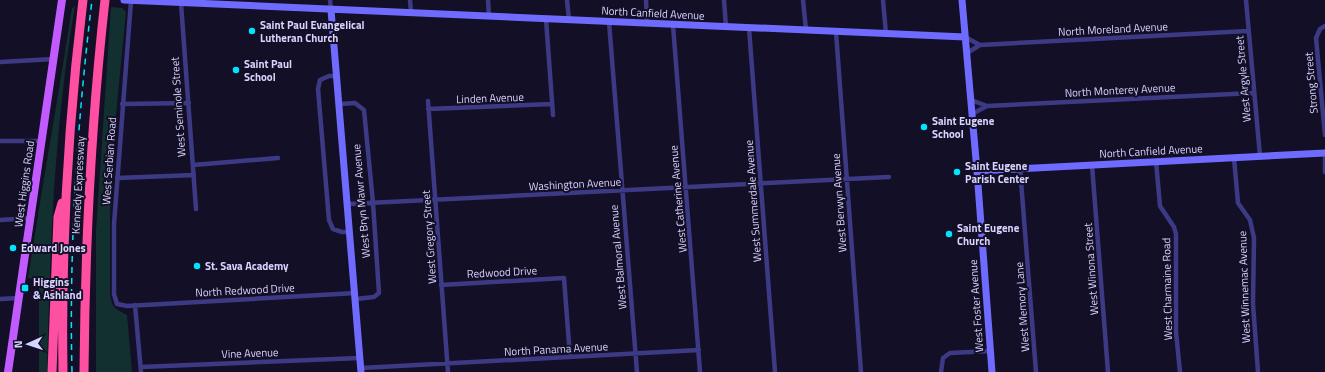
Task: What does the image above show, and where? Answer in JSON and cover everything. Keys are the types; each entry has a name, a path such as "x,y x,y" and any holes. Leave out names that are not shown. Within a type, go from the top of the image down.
{"highway":[{"name":"Kennedy Expressway","path":"66,190 72,101 82,0"},
{"name":"Kennedy Expressway","path":"84,372 86,257 91,155 105,0"},
{"path":"52,372 58,217 66,190"},
{"path":"63,372 62,307 66,190"}],"main road":[{"name":"West Higgins Road","path":"8,372 62,0"}],"street":[{"name":"North Canfield Avenue","path":"124,0 173,1 181,3 252,3 331,10 965,38"},
{"name":"West Bryn Mawr Avenue","path":"330,0 351,232 361,370"},
{"path":"410,0 411,13"},
{"path":"488,0 489,16"},
{"path":"567,0 569,20"},
{"path":"646,0 648,23"},
{"path":"724,0 726,27"},
{"path":"803,0 806,30"},
{"path":"883,0 886,34"},
{"name":"West Foster Avenue","path":"962,0 977,170 992,372"},
{"name":"West Argyle Street","path":"1246,0 1260,156"},
{"name":"West Serbian Road","path":"131,1 114,224 114,294 117,304 127,306 135,305"},
{"name":"West Seminole Street","path":"181,3 196,210"},
{"path":"546,19 553,115"},
{"name":"West Balmoral Avenue","path":"608,22 637,372"},
{"name":"West Catherine Avenue","path":"672,25 700,372"},
{"name":"Strong Street","path":"1325,26 1320,29 1316,38 1323,87 1325,135"},
{"name":"West Summerdale Avenue","path":"749,28 775,372"},
{"name":"North Moreland Avenue","path":"965,38 980,45 1248,31"},
{"name":"West Berwyn Avenue","path":"836,32 861,372"},
{"name":"North Moreland Avenue","path":"967,53 980,45"},
{"path":"0,62 54,59"},
{"name":"West Bryn Mawr Avenue","path":"337,76 329,76 320,80 318,89 329,220 333,229 342,232 351,232"},
{"name":"North Monterey Avenue","path":"971,100 987,106 1254,93"},
{"name":"West Gregory Street","path":"428,101 448,372"},
{"path":"122,104 189,103"},
{"name":"West Bryn Mawr Avenue","path":"340,104 355,103 364,110 373,203 379,294 374,297 356,296"},
{"name":"Linden Avenue","path":"428,109 552,104"},
{"name":"North Monterey Avenue","path":"972,114 987,106"},
{"path":"0,141 41,141"},
{"path":"1325,154 1325,172"},
{"name":"North Canfield Avenue","path":"977,170 1325,154"},
{"path":"193,165 278,158"},
{"name":"West Winnemac Avenue","path":"1234,158 1238,204 1250,220 1254,238 1253,312 1258,372"},
{"name":"West Charmaine Road","path":"1156,162 1160,206 1174,227 1176,234 1176,332 1180,372"},
{"name":"West Winona Street","path":"1092,165 1108,372"},
{"name":"West Memory Lane","path":"1020,168 1036,372"},
{"path":"117,178 194,175"},
{"name":"Washington Avenue","path":"348,204 889,177"},
{"path":"0,220 30,218"},
{"name":"Redwood Drive","path":"441,285 564,278 570,357"},
{"name":"North Redwood Drive","path":"135,305 356,296"},
{"path":"0,299 19,298"},
{"path":"135,305 141,369"},
{"name":"North Panama Avenue","path":"361,370 698,350"},
{"path":"941,372 943,358 950,353 990,351"},
{"name":"Vine Avenue","path":"141,369 360,358"}],"green space":[{"path":"75,6 62,97 54,188 47,372 39,372 39,280 28,278 72,8"},
{"path":"111,7 122,8 126,12 114,135 110,216 110,290 111,300 114,306 127,315 132,372 96,372 96,231"}],"railway":[{"path":"72,372 71,326 75,186 82,93 92,0"}],"place":[{"name":"Saint Paul Evangelical Lutheran Church","path":"252,31"},
{"name":"Saint Paul School","path":"236,70"},
{"name":"Saint Eugene School","path":"924,127"},
{"name":"Saint Eugene Parish Center","path":"957,172"},
{"name":"Saint Eugene Church","path":"949,234"},
{"name":"Edward Jones","path":"13,248"},
{"name":"St. Sava Academy","path":"197,266"},
{"name":"Higgins & Ashland","path":"25,288"}]}
